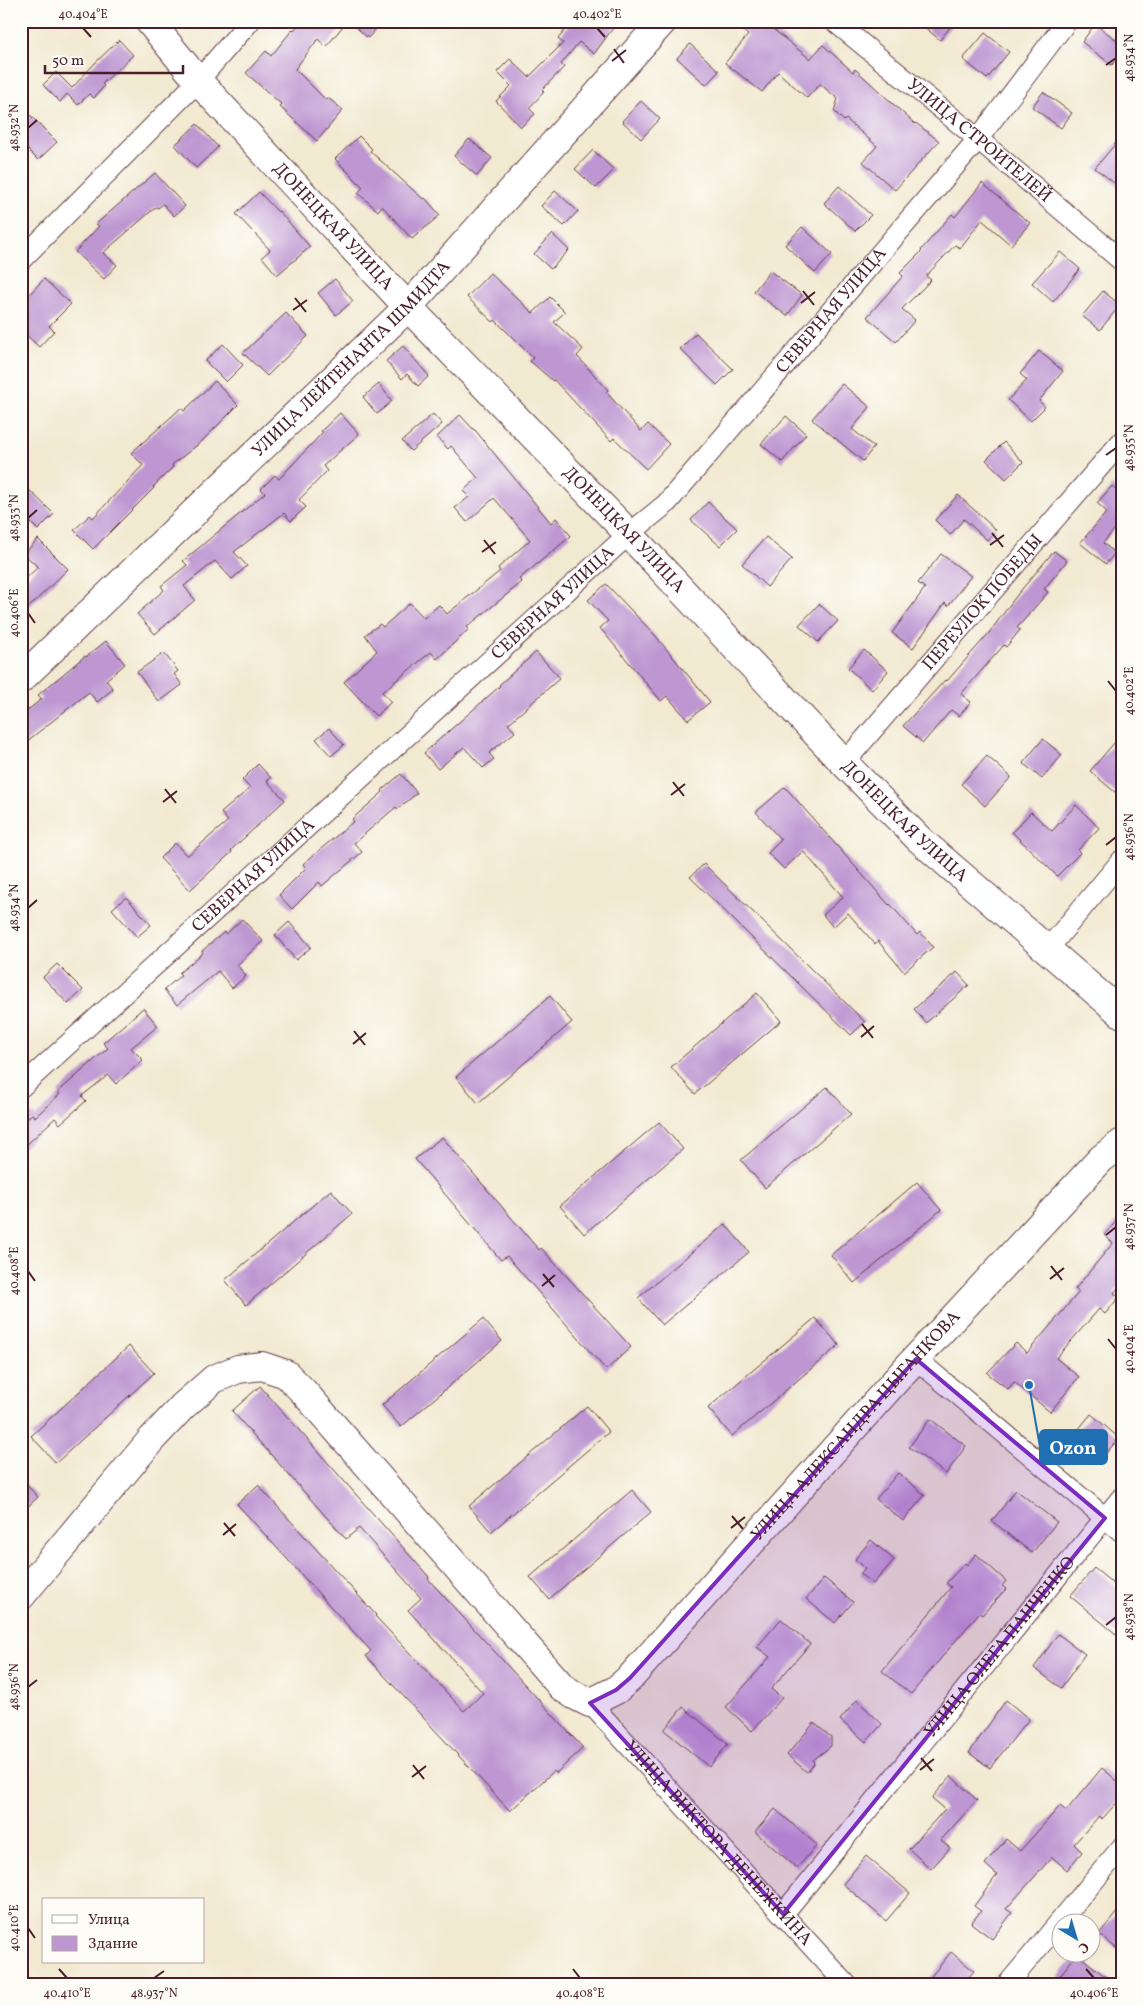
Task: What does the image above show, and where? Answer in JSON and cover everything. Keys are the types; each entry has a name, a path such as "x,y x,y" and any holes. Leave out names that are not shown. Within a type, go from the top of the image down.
{"street":[{"name":"ДОНЕЦКАЯ УЛИЦА","path":"149,21 198,82 408,307 629,534 844,763 919,839 1122,1014"},
{"path":"21,260 198,82 250,21"},
{"name":"УЛИЦА ЛЕЙТЕНАНТА ШМИДТА","path":"21,679 408,307 663,21"},
{"name":"УЛИЦА СТРОИТЕЛЕЙ","path":"834,21 978,139 1122,261"},
{"name":"СЕВЕРНАЯ УЛИЦА","path":"21,1087 629,534 666,504 978,139 1067,21"},
{"name":"ПЕРЕУЛОК ПОБЕДЫ","path":"844,763 1122,441"},
{"path":"1047,950 1122,860"},
{"name":"УЛИЦА АЛЕКСАНДРА ЦЫГАНКОВА","path":"590,1703 616,1690 630,1678 916,1359 1101,1160 1122,1143"},
{"path":"916,1359 1122,1532"},
{"path":"21,1596 152,1439 183,1406 214,1379 238,1369 262,1366 286,1374 303,1391 562,1687 590,1703"},
{"name":"УЛИЦА ОЛЕГА ПАНЧЕНКО","path":"783,1914 1122,1497"},
{"name":"УЛИЦА ВИКТОРА ДЕНЕЖКИНА","path":"590,1703 847,1985"},
{"path":"1007,1985 1122,1847"}],"highlighted area":[{"path":"916,1359 1105,1518 783,1914 590,1703 616,1690 630,1678"}],"building":[{"path":"301,21 347,21 326,47 318,39 295,69 326,100 328,98 343,110 317,141 279,106 281,104 246,73 266,51 271,56"},
{"path":"349,21 383,21 368,38"},
{"path":"572,21 618,21 594,54 579,42 561,64 564,67 542,90 544,92 529,108 535,114 521,127 496,101 511,86 497,72 510,59 529,77 563,43 558,39"},
{"path":"732,21 763,21 810,59 823,45 853,72 855,69 915,124 939,141 895,190 863,162 877,146 834,111 838,99 820,84 807,98 778,72 762,92 725,63 748,35"},
{"path":"917,21 955,21 940,40"},
{"path":"1095,24 1122,44 1122,52 1112,65 1082,42"},
{"path":"985,33 1009,52 987,79 963,59"},
{"path":"119,40 133,55 102,84 104,86 94,98 89,94 78,105 67,94 60,102 43,85 56,72 72,88"},
{"path":"690,44 719,71 706,85 677,58"},
{"path":"1043,92 1072,113 1061,128 1032,107"},
{"path":"641,101 660,119 641,139 622,121"},
{"path":"30,115 57,142 38,160 21,143 21,124"},
{"path":"197,124 218,147 196,168 175,145"},
{"path":"359,136 372,149 370,151 423,199 425,198 440,215 412,239 382,206 378,211 358,193 363,187 335,159"},
{"path":"1122,136 1122,189 1095,168"},
{"path":"469,139 492,158 477,176 454,156"},
{"path":"593,150 614,170 596,188 575,169"},
{"path":"155,173 185,206 174,216 163,204 158,208 156,207 103,253 117,265 104,279 75,252 99,226 96,224"},
{"path":"982,183 1030,223 1011,245 982,220 960,248 955,245 926,276 931,280 902,309 915,320 896,342 867,317 903,276 900,273 922,251 952,214 955,217"},
{"path":"839,186 871,215 855,231 824,203"},
{"path":"555,191 578,211 564,226 541,206"},
{"path":"259,192 279,211 310,247 277,275 262,257 270,250 236,214"},
{"path":"802,227 832,254 815,273 785,245"},
{"path":"552,234 569,250 551,269 534,254"},
{"path":"1060,252 1080,269 1053,302 1032,283"},
{"path":"770,271 802,295 787,316 754,291"},
{"path":"490,273 533,313 550,297 565,312 554,322 583,349 577,356 608,390 606,392 641,431 648,424 669,444 646,469 614,438 611,441 554,380 530,361 533,358 495,320 493,322 467,297"},
{"path":"44,279 71,304 49,326 54,331 39,347 21,330 21,303"},
{"path":"335,279 353,301 336,315 318,293"},
{"path":"1103,291 1120,305 1100,330 1082,316"},
{"path":"286,313 308,336 267,376 243,353"},
{"path":"696,333 733,369 717,385 680,349"},
{"path":"223,344 243,365 226,382 205,361"},
{"path":"403,346 429,376 418,386 407,374 402,379 386,361"},
{"path":"1039,351 1063,371 1039,401 1045,407 1031,421 1008,400 1027,380 1020,374"},
{"path":"215,381 238,405 201,442 172,465 173,467 154,488 93,549 74,530 90,515 93,518 143,465 131,453 181,408 184,411"},
{"path":"379,384 392,401 377,414 363,397"},
{"path":"842,384 870,407 852,429 874,447 863,461 812,419"},
{"path":"340,413 359,434 323,466 327,471 299,500 306,507 291,521 284,513 234,552 247,566 232,579 215,561 184,586 195,600 155,634 137,614 164,590 161,586 187,565 183,561 265,493 261,489 275,475 279,479 323,432 321,431"},
{"path":"433,414 442,424 411,451 402,441"},
{"path":"460,415 475,430 551,523 556,518 571,536 519,579 522,582 467,627 469,629 437,659 431,652 382,692 391,702 376,716 344,682 377,651 365,635 380,624 383,627 410,603 424,618 439,605 447,614 500,571 498,568 530,540 494,498 467,522 455,508 469,497 463,491 478,478 451,446 448,449 437,437"},
{"path":"786,416 806,434 782,462 761,444"},
{"path":"1004,442 1023,462 1006,479 986,460"},
{"path":"21,482 54,514 38,530 21,513"},
{"path":"1112,486 1122,494 1122,525 1120,523 1103,543 1115,553 1106,564 1080,543 1107,512 1097,503"},
{"path":"958,495 996,530 987,540 964,519 950,535 935,520"},
{"path":"708,502 737,529 720,546 691,520"},
{"path":"766,537 792,559 767,587 742,564"},
{"path":"38,539 68,569 21,615 21,583 38,567 24,554"},
{"path":"1054,551 1067,561 1044,589 1048,592 1017,628 1020,630 1006,647 1004,645 961,694 971,702 959,716 951,710 923,743 903,726 945,680 947,681 989,633 1017,595"},
{"path":"941,554 971,576 948,606 945,603 913,648 892,633 925,588 918,583"},
{"path":"606,584 654,634 710,702 688,720 667,696 661,701 600,628 608,621 588,600"},
{"path":"819,604 838,621 818,642 799,625"},
{"path":"106,641 125,664 106,680 113,689 97,702 89,692 21,746 21,715 42,699 38,695"},
{"path":"864,650 888,671 872,690 848,668"},
{"path":"536,652 560,678 508,724 515,732 489,753 494,759 483,768 464,747 438,769 424,753"},
{"path":"164,653 178,671 174,674 182,685 159,702 137,672"},
{"path":"329,728 344,745 331,756 316,739"},
{"path":"1122,734 1122,798 1090,771"},
{"path":"1043,739 1062,755 1042,779 1023,763"},
{"path":"987,756 1011,777 985,806 961,784"},
{"path":"258,764 271,778 267,781 285,800 190,890 160,858 175,843 187,856 228,821 221,813 250,788 242,780"},
{"path":"401,774 417,793 398,809 396,807 354,843 362,852 322,886 319,882 292,909 279,895 306,868 303,864 354,821 352,819"},
{"path":"785,787 889,905 917,935 920,932 933,947 904,972 878,941 875,944 848,913 833,927 823,915 843,897 803,851 784,869 768,853 781,840 756,812"},
{"path":"1076,805 1099,828 1078,850 1080,853 1057,876 1012,832 1031,812 1052,831"},
{"path":"704,864 865,1022 851,1035 690,877"},
{"path":"126,897 151,925 137,937 112,909"},
{"path":"242,919 263,941 237,965 246,976 232,988 218,971 177,1005 164,990 181,975 179,973 203,953 202,951 224,932 226,934"},
{"path":"289,922 311,947 296,960 275,935"},
{"path":"57,964 83,990 68,1004 43,977"},
{"path":"957,972 969,985 926,1023 914,1009"},
{"path":"757,993 781,1021 695,1094 671,1067"},
{"path":"550,996 572,1022 478,1103 456,1077"},
{"path":"143,1008 158,1026 131,1048 143,1060 116,1084 108,1075 82,1096 86,1101 60,1124 55,1118 21,1150 21,1124 32,1114 35,1117 60,1094 58,1092 108,1048 103,1043"},
{"path":"827,1087 851,1114 765,1188 741,1160"},
{"path":"659,1122 683,1149 584,1234 560,1206"},
{"path":"442,1137 539,1250 541,1248 631,1347 606,1370 507,1256 501,1260 415,1159"},
{"path":"917,1182 941,1210 854,1283 831,1255"},
{"path":"331,1190 352,1214 246,1305 225,1280"},
{"path":"1122,1215 1122,1283 1114,1293 1119,1297 1105,1314 1099,1309 1056,1358 1079,1377 1050,1412 1014,1382 1008,1389 987,1373 1016,1343 1027,1353 1079,1292 1075,1289 1113,1243 1104,1235"},
{"path":"725,1224 749,1252 662,1325 638,1298"},
{"path":"815,1318 839,1345 732,1436 708,1408"},
{"path":"483,1319 502,1341 401,1427 382,1405"},
{"path":"129,1346 154,1373 56,1463 31,1436"},
{"path":"260,1386 429,1577 428,1579 583,1748 556,1773 554,1771 510,1811 366,1656 371,1651 237,1504 258,1485 375,1616 464,1711 483,1693 408,1610 421,1598 359,1528 346,1539 232,1411"},
{"path":"587,1406 609,1432 491,1532 469,1506"},
{"path":"1091,1414 1119,1438 1101,1459 1073,1436"},
{"path":"930,1419 966,1446 946,1474 909,1447"},
{"path":"898,1473 925,1495 903,1521 876,1499"},
{"path":"21,1479 38,1497 21,1513"},
{"path":"632,1490 651,1512 549,1599 530,1577"},
{"path":"1016,1490 1057,1522 1032,1553 992,1521"},
{"path":"871,1540 894,1560 873,1584 860,1574 865,1568 855,1559"},
{"path":"976,1554 1006,1581 1002,1586 1006,1589 982,1615 979,1613 911,1694 882,1671 951,1587 946,1583 965,1563 967,1565"},
{"path":"1094,1568 1122,1591 1122,1639 1070,1596"},
{"path":"824,1578 853,1602 835,1623 806,1599"},
{"path":"781,1619 810,1644 771,1689 782,1698 752,1731 726,1707 770,1657 757,1647"},
{"path":"1058,1634 1085,1654 1061,1688 1034,1668"},
{"path":"857,1700 882,1724 866,1742 840,1720"},
{"path":"1006,1700 1029,1719 990,1768 969,1753"},
{"path":"683,1707 728,1744 709,1767 664,1730"},
{"path":"814,1723 831,1737 831,1746 813,1760 814,1764 807,1772 787,1755"},
{"path":"1102,1768 1122,1785 1122,1797 1102,1819 1099,1816 1074,1844 1082,1852 1067,1870 1052,1857 1006,1909 1012,1913 992,1939 971,1923 981,1911 974,1906 997,1875 985,1864 1006,1839 1020,1851 1060,1806 1066,1811"},
{"path":"951,1776 977,1800 941,1840 950,1848 931,1869 909,1849 945,1809 932,1798"},
{"path":"775,1809 817,1845 797,1868 755,1832"},
{"path":"866,1856 910,1893 886,1921 843,1884"},
{"path":"1122,1906 1122,1953 1100,1935"},
{"path":"951,1952 974,1971 962,1985 924,1985"},
{"path":"1069,1964 1090,1964 1116,1985 1052,1985"}],"place":[{"name":"Ozon","path":"1029,1385"}]}
